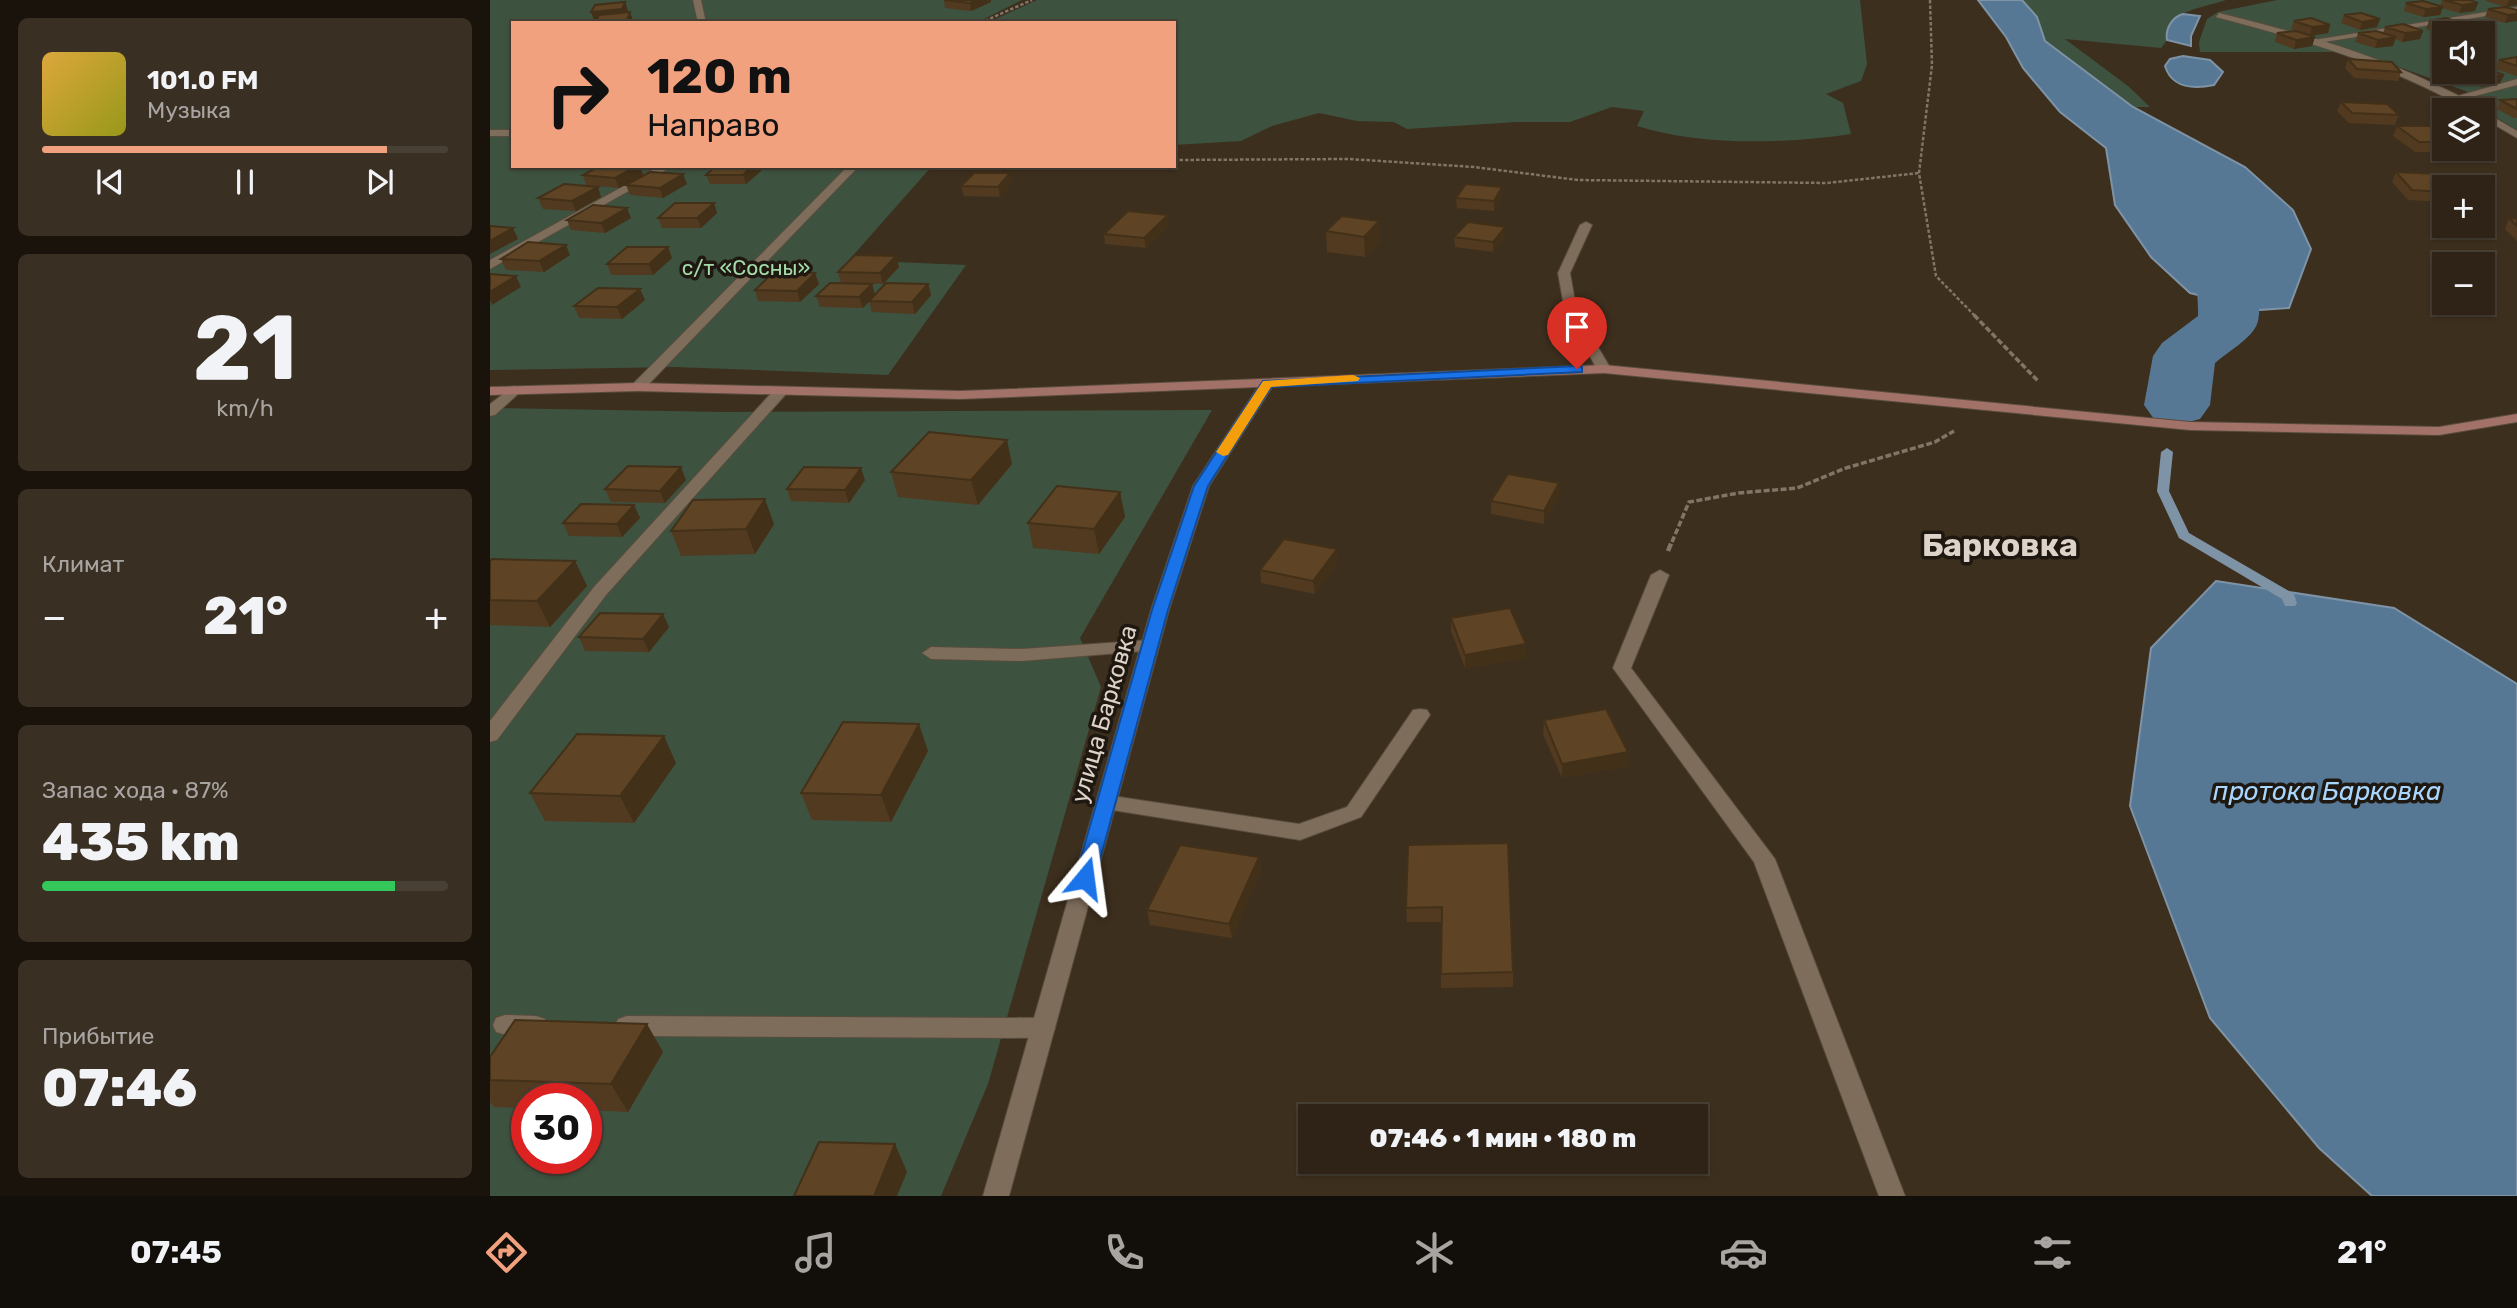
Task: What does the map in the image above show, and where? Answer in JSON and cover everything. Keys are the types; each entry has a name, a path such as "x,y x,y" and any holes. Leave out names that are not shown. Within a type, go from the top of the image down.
{"main road":[{"path":"490,391 638,387 960,395 1604,369 1701,376 1990,408 2190,426 2438,431 2517,418"}],"street":[{"path":"697,0 702,21"},
{"path":"2318,40 2517,9"},
{"path":"2218,15 2318,40 2380,62 2456,98 2517,82"},
{"path":"2495,121 2517,135"},
{"path":"490,133 511,133"},
{"path":"490,265 664,168"},
{"path":"638,387 852,168"},
{"path":"1586,225 1564,273 1571,312 1604,369"},
{"name":"улица Барковка","path":"996,1196 1150,646 1201,486 1267,383"},
{"path":"490,412 514,390"},
{"path":"490,735 600,591 781,391"},
{"path":"1660,575 1622,668 1763,859 1892,1196"},
{"path":"931,653 1022,655 1150,646"},
{"path":"1106,802 1300,832 1354,813 1420,715"},
{"path":"505,1026 561,1026"},
{"path":"602,1026 1043,1028"}],"path":[{"path":"985,21 1032,0"},
{"path":"1930,0 1932,65 1919,173 1936,276 2073,416"},
{"path":"1176,160 1349,159 1475,167 1577,180 1827,183 1919,173"},
{"path":"1660,575 1676,527 1689,502 1739,493 1797,488 1846,468 1935,442 1990,408"}],"green space":[{"name":"с/т «Сосны»","path":"490,0 1022,0 980,21 511,21 511,168 930,168 849,260 966,265 888,375 675,367 490,370"},
{"path":"1037,0 1860,0 1867,64 1861,81 1826,94 1843,103 1851,134 1771,141 1688,137 1637,126 1644,111 1612,107 1570,122 1517,122 1407,129 1394,122 1357,121 1319,113 1272,126 1241,141 1176,145 1176,21 991,21"},
{"path":"2022,0 2226,0 2179,16 2172,22 2167,40 2161,48 2065,39 2128,86 2150,107 2133,107 2045,41 2037,17"},
{"path":"2277,0 2517,0 2517,130 2495,116 2495,98 2485,98 2446,84 2495,84 2495,21 2432,21 2432,79 2357,52 2200,52 2199,42 2207,19 2218,12"},
{"path":"490,408 725,412 1212,410 1080,638 1101,687 988,1084 941,1196 490,1196"}],"water":[{"path":"1978,0 2022,0 2037,17 2045,41 2133,107 2245,167 2293,210 2311,249 2289,308 2260,310 2190,293 2151,257 2115,205 2106,148 2060,112 2023,68 2006,37"},
{"path":"2183,14 2200,16 2191,36 2191,46 2167,40 2170,24"},
{"path":"2183,56 2210,60 2223,72 2214,85 2185,86 2168,74 2165,66 2170,59"},
{"name":"протока Барковка","path":"2216,581 2394,608 2517,684 2517,1196 2372,1196 2319,1148 2210,1018 2130,806 2151,648"}],"building":[{"path":"944,0 976,0 970,3"},
{"path":"2444,0 2469,0 2478,3 2462,5"},
{"path":"2423,1 2443,7 2426,9 2406,3"},
{"path":"625,2 622,9 591,12 595,5"},
{"path":"2505,7 2517,10 2517,14 2508,15 2488,9"},
{"path":"630,12 627,20 596,21 599,15"},
{"path":"2361,13 2380,19 2362,22 2344,15"},
{"path":"2311,18 2330,25 2312,27 2294,21"},
{"path":"2446,18 2455,21 2432,22 2429,21"},
{"path":"2403,24 2423,31 2405,33 2385,27"},
{"path":"2296,31 2315,37 2296,40 2277,33"},
{"path":"2376,31 2396,37 2378,40 2358,33"},
{"path":"2517,57 2517,66 2499,60"},
{"path":"2348,59 2392,62 2401,72 2357,69"},
{"path":"2517,99 2517,109 2500,100"},
{"path":"2341,102 2387,104 2399,115 2352,113"},
{"path":"2397,126 2432,126 2432,142 2419,142"},
{"path":"596,168 633,168 615,178 583,175"},
{"path":"714,168 750,168 743,175 706,175"},
{"path":"650,172 683,174 660,188 626,185"},
{"path":"2396,172 2438,175 2432,175 2432,191 2412,190"},
{"path":"974,173 1010,173 998,187 961,186"},
{"path":"564,184 598,187 572,201 538,198"},
{"path":"1466,184 1502,187 1494,201 1456,198"},
{"path":"675,203 714,203 697,218 658,218"},
{"path":"593,205 627,208 601,223 567,220"},
{"path":"1128,211 1168,215 1144,238 1104,234"},
{"path":"1342,216 1379,221 1364,237 1326,231"},
{"path":"1468,222 1505,227 1493,242 1454,237"},
{"path":"490,226 513,228 490,241"},
{"path":"528,242 566,245 539,261 501,259"},
{"path":"627,247 668,247 649,264 607,264"},
{"path":"855,255 896,256 880,273 838,272"},
{"path":"774,272 815,273 797,291 755,290"},
{"path":"490,274 516,276 490,292"},
{"path":"830,283 872,284 859,297 816,296"},
{"path":"886,283 928,284 912,302 869,301"},
{"path":"598,288 640,289 617,307 574,306"},
{"path":"929,432 1007,440 971,480 891,472"},
{"path":"628,466 681,467 660,491 605,489"},
{"path":"804,467 861,468 845,490 787,489"},
{"path":"1508,474 1559,483 1544,511 1491,501"},
{"path":"1057,486 1120,492 1094,529 1028,523"},
{"path":"765,499 746,529 671,531 693,500"},
{"path":"581,504 634,505 617,524 563,523"},
{"path":"1284,539 1337,549 1313,581 1260,570"},
{"path":"492,559 575,561 537,601 490,600"},
{"path":"1510,608 1526,644 1465,655 1451,618"},
{"path":"600,613 663,614 643,639 579,637"},
{"path":"1606,709 1628,752 1562,764 1544,720"},
{"path":"843,722 919,724 881,795 801,793"},
{"path":"577,734 664,736 620,796 530,793"},
{"path":"1508,843 1513,972 1441,974 1442,907 1406,908 1408,845"},
{"path":"1180,845 1259,857 1229,924 1147,910"},
{"path":"515,1020 647,1024 611,1084 490,1080 490,1057"},
{"path":"819,1142 895,1144 874,1196 794,1196"}],"waterway":[{"path":"2177,405 2184,356 2228,322 2226,287 2219,258 2192,199"},
{"path":"2167,452 2163,491 2184,535 2289,597 2290,603"}],"slow traffic":[{"path":"1223,452 1267,383 1353,378"}],"district":[{"name":"Барковка","path":"2000,545"}],"route":[{"path":"1085,878 1160,610 1201,486 1267,383 1577,369"}]}
